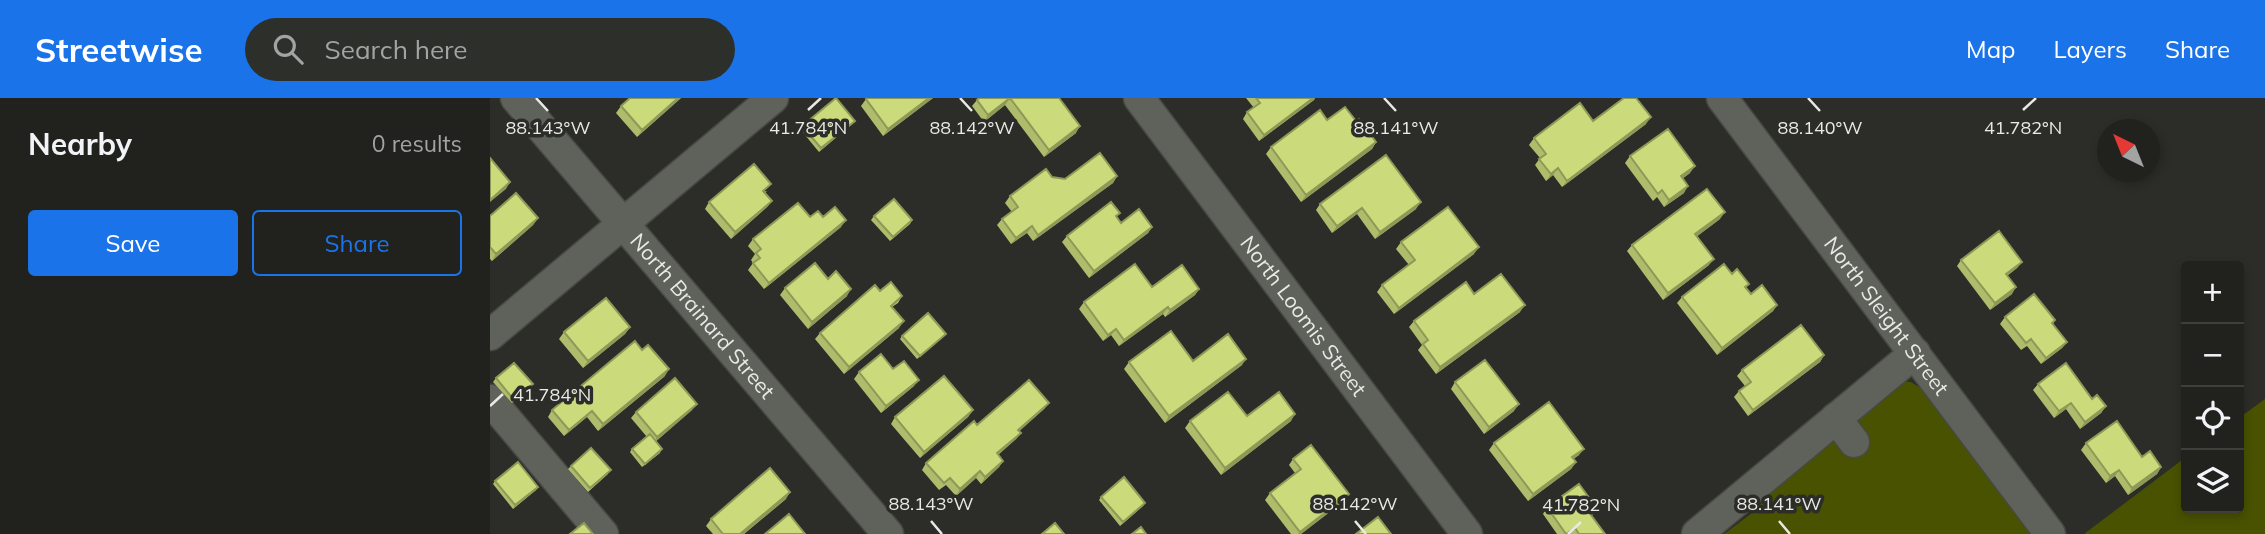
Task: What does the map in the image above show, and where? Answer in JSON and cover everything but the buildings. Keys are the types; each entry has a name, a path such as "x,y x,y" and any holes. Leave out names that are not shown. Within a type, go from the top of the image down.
{"street":[{"name":"North Brainard Street","path":"516,98 888,534"},
{"path":"490,335 773,98"},
{"name":"North Loomis Street","path":"1139,98 1467,534"},
{"name":"North Sleight Street","path":"1722,98 2050,534"},
{"path":"1697,534 1915,353"},
{"path":"490,400 603,534"},
{"path":"1836,418 1854,442"}],"green space":[{"path":"1899,381 1911,382 1922,389 2031,534 1724,534 1752,513 1798,465"},
{"path":"2265,399 2265,534 2084,534 2181,461 2181,513 2244,513 2244,414"}]}
